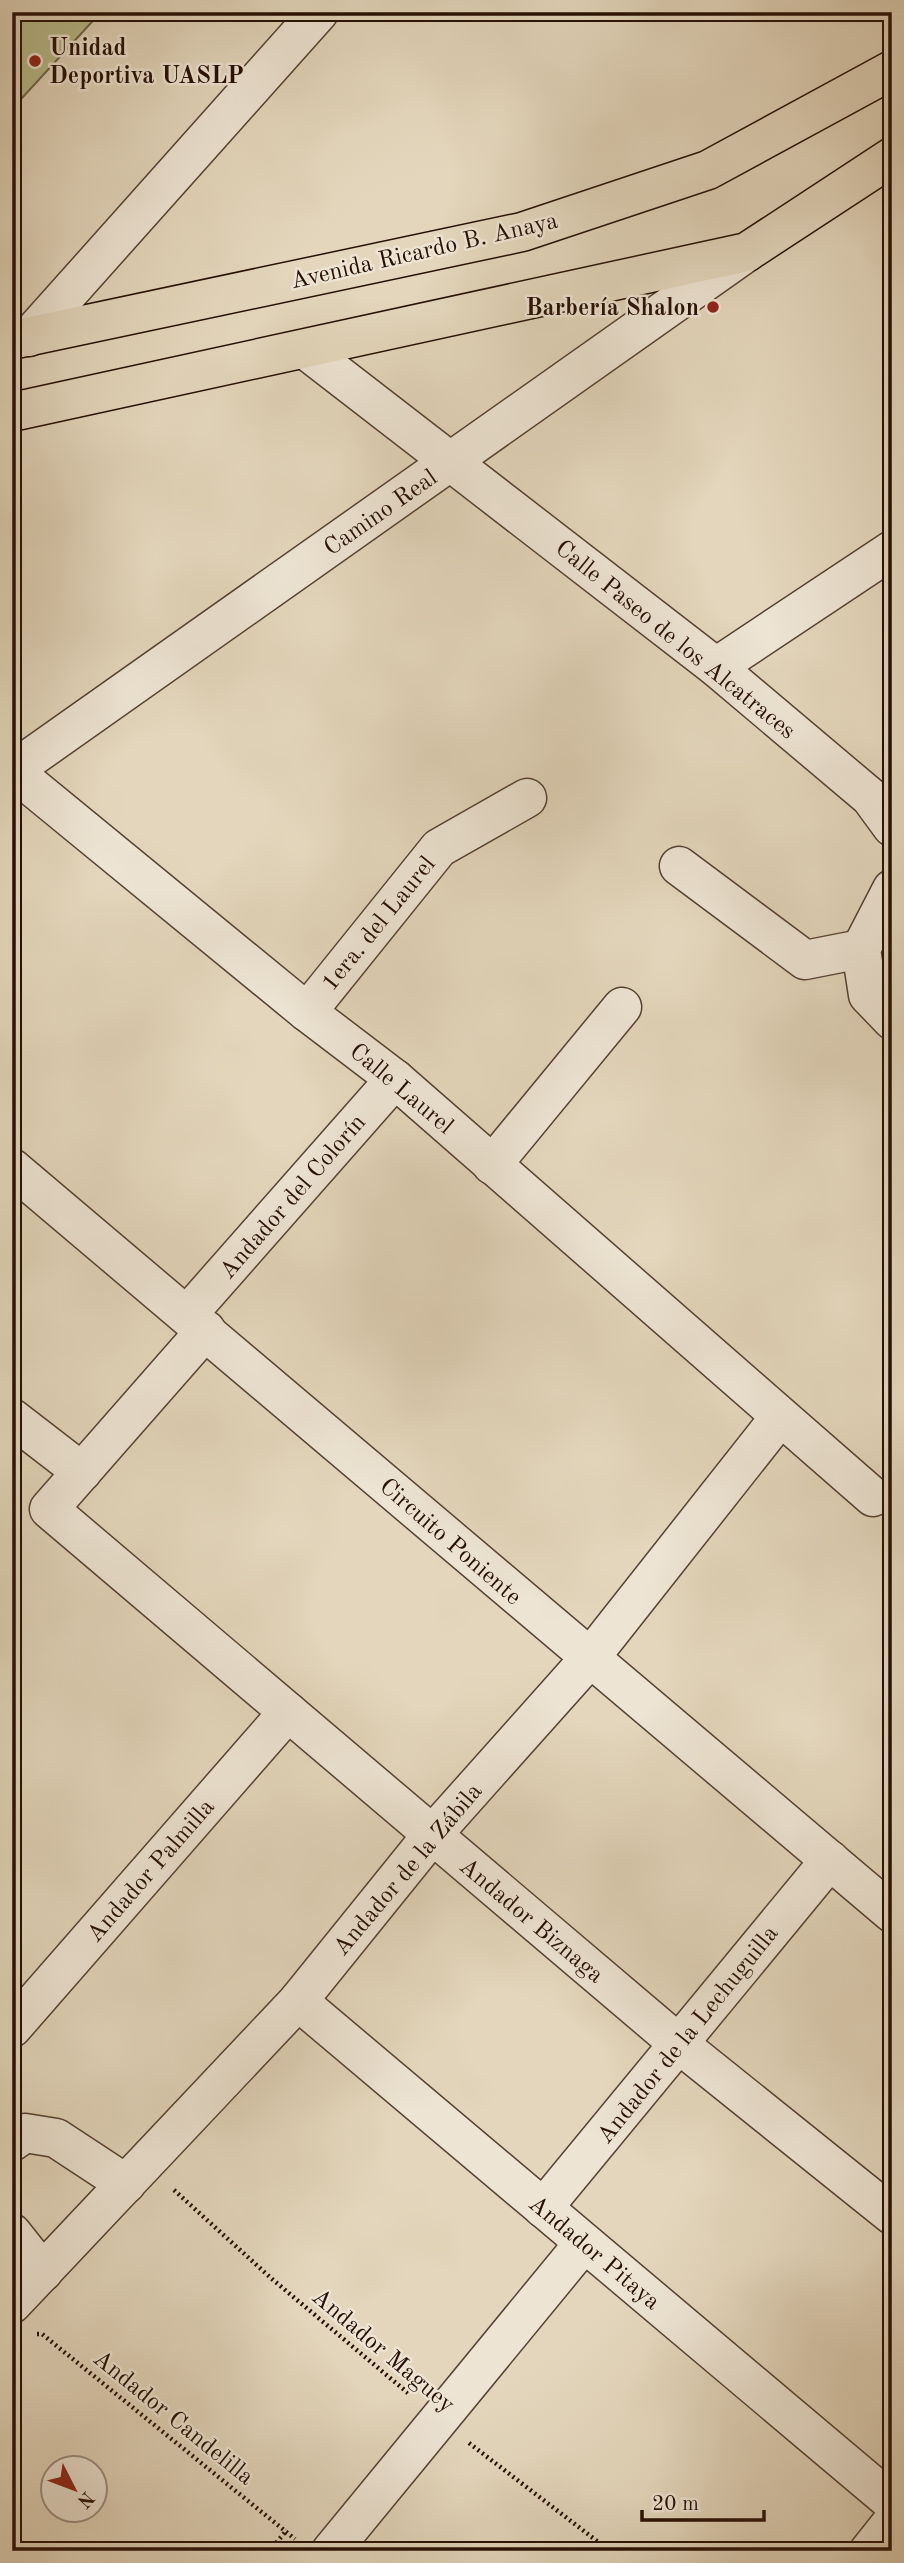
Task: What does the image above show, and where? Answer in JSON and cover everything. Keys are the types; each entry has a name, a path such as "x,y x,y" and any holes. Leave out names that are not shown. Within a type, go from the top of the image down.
{"main road":[{"name":"Avenida Ricardo B. Anaya","path":"21,339 522,232 708,170 892,70"},
{"path":"12,412 747,252 892,157"}],"street":[{"path":"21,339 319,12"},
{"name":"Camino Real","path":"13,771 747,252"},
{"name":"Calle Paseo de los Alcatraces","path":"306,350 716,667 870,797 892,827"},
{"path":"716,667 892,550"},
{"name":"Calle Laurel","path":"13,771 307,1012 396,1079 873,1497"},
{"name":"1era. del Laurel","path":"307,1012 439,848 527,798"},
{"path":"680,866 805,960 860,949"},
{"path":"892,889 860,949 868,995 892,1020"},
{"path":"492,1164 622,1007"},
{"name":"Andador del Colorín","path":"49,1509 82,1472 197,1322 396,1079"},
{"name":"Circuito Poniente","path":"12,1168 892,1913"},
{"name":"Andador de la Zábila","path":"12,2304 298,2001 432,1835 589,1659 780,1417"},
{"path":"12,1418 82,1472"},
{"name":"Andador Biznaga","path":"49,1509 679,2044 892,2215"},
{"name":"Andador Palmilla","path":"12,2028 288,1712"},
{"name":"Andador de la Lechuguilla","path":"543,2208 830,1860"},
{"name":"Andador Pitaya","path":"298,2001 892,2501"},
{"path":"12,2142 25,2133 56,2137 136,2174"},
{"path":"12,2233 43,2272"},
{"path":"331,2551 584,2243"},
{"path":"869,2551 892,2522"}],"path":[{"name":"Andador Maguey","path":"136,2174 272,2279 440,2420 610,2551"},
{"name":"Andador Candelilla","path":"32,2335 42,2334 296,2540"},
{"path":"269,2551 287,2530"}],"green space":[{"name":"Unidad Deportiva UASLP","path":"12,12 101,12 12,109"}],"place":[{"name":"Unidad Deportiva UASLP","path":"35,61"},
{"name":"Barbería Shalon","path":"713,307"}]}
